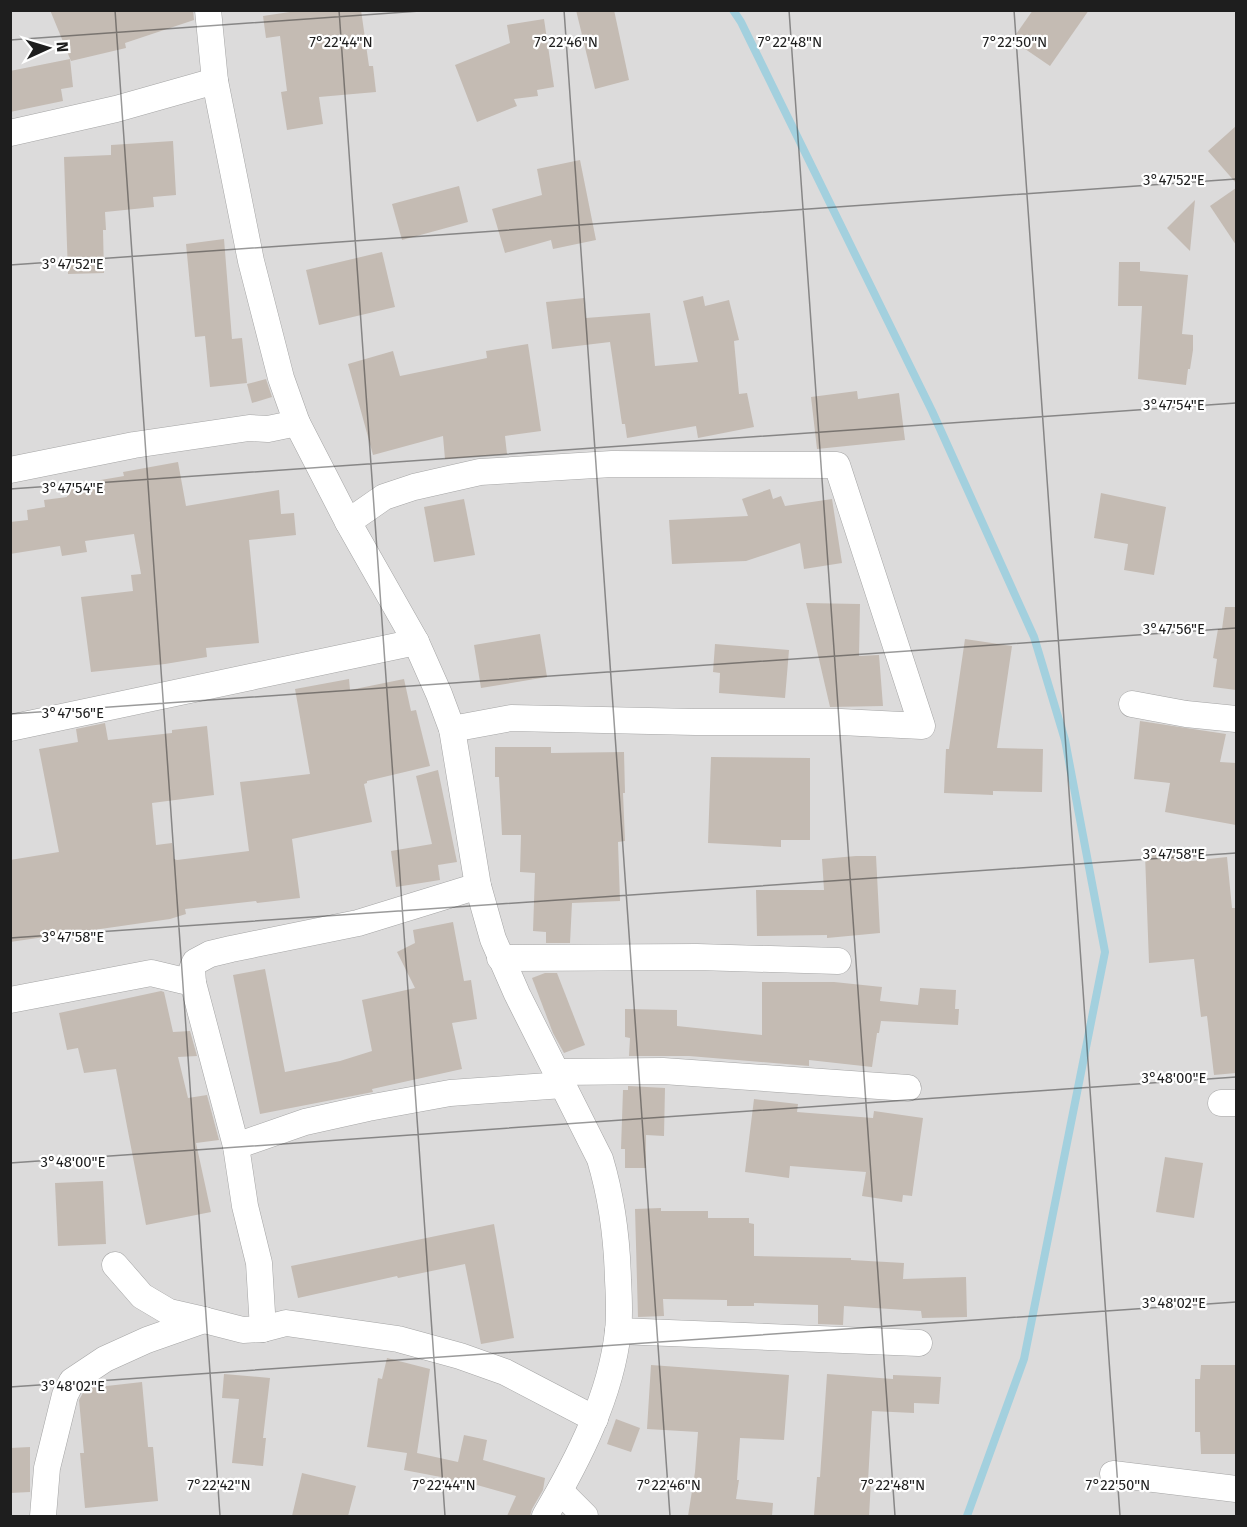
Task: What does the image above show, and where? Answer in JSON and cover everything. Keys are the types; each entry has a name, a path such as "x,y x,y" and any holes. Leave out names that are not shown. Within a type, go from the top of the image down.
{"street":[{"path":"207,10 215,81 251,261 281,378 297,423 348,522 416,642 452,729 478,886 500,958 600,1159 608,1187 617,1238 618,1331 611,1368 595,1419 560,1491 545,1516"},
{"path":"10,133 116,109 215,81"},
{"path":"10,470 134,445 249,428 268,429 297,423"},
{"path":"348,522 384,497 414,487 480,472 612,464 837,465 922,726 842,722 511,718 452,729"},
{"path":"10,728 416,642"},
{"path":"1132,704 1186,714 1236,719"},
{"path":"263,1329 259,1263 245,1206 236,1146 193,983 192,969 195,962 210,954 358,923 478,886"},
{"path":"500,958 697,957 838,961"},
{"path":"10,1000 151,973 193,983"},
{"path":"236,1146 305,1122 378,1106 450,1093 560,1078 663,1071 908,1088"},
{"path":"115,1265 142,1296 169,1312 243,1330 263,1329 286,1323 398,1339 460,1356 505,1372 595,1419"},
{"path":"43,1516 48,1468 65,1395 72,1381 105,1359 147,1340 204,1320"},
{"path":"618,1331 919,1343"},
{"path":"1113,1474 1236,1489"},
{"path":"560,1491 585,1516"}],"shaded area":[{"path":"11,11 1236,11 1236,1516 11,1516"}],"building":[{"path":"50,10 193,10 194,20 125,43 126,48 71,61"},
{"path":"303,10 361,10 369,66 373,66 376,92 319,97 323,124 287,130 281,92 287,91 280,36 266,38 263,16"},
{"path":"576,10 614,10 629,80 595,89"},
{"path":"1033,10 1089,10 1050,66 1012,40"},
{"path":"544,19 554,87 537,90 538,96 514,99 517,106 477,122 455,65 510,43 507,25"},
{"path":"70,59 73,87 61,89 63,101 10,112 10,71"},
{"path":"1236,126 1236,183 1208,151"},
{"path":"173,141 176,195 153,197 154,207 105,212 104,273 68,274 64,157 111,155 111,145"},
{"path":"580,160 596,240 553,249 551,240 505,253 492,209 542,195 537,169"},
{"path":"459,186 468,222 402,240 392,204"},
{"path":"1236,188 1236,245 1210,206"},
{"path":"1195,200 1190,251 1167,228"},
{"path":"224,239 232,339 242,338 247,383 210,387 205,336 195,337 186,244"},
{"path":"382,252 395,307 319,325 306,270"},
{"path":"1119,262 1140,262 1140,271 1188,275 1182,334 1193,335 1193,350 1186,385 1138,379 1142,306 1118,306"},
{"path":"703,296 705,306 729,300 739,340 734,341 739,394 747,393 754,427 698,438 696,426 627,438 625,424 622,424 610,342 552,349 546,302 584,298 586,318 650,313 655,366 698,362 683,301"},
{"path":"528,344 541,431 505,436 507,454 445,459 443,436 373,455 348,364 393,351 400,376 487,358 486,351"},
{"path":"266,379 272,397 252,403 247,384"},
{"path":"857,391 858,399 899,393 905,440 817,449 811,397"},
{"path":"178,462 186,506 279,490 281,514 294,513 296,535 249,540 259,643 206,648 207,657 91,672 81,597 133,591 131,575 141,574 134,534 85,541 87,552 62,556 60,546 10,554 10,522 28,520 27,510 45,507 44,500 67,497 66,486 124,476 123,472"},
{"path":"770,489 773,499 781,496 785,506 832,499 842,563 804,569 800,543 746,561 672,564 669,520 748,516 742,499"},
{"path":"1101,493 1166,507 1154,575 1124,570 1128,544 1094,538"},
{"path":"464,499 475,555 434,562 424,507"},
{"path":"806,603 860,604 859,656 879,655 883,706 830,707"},
{"path":"1225,607 1236,607 1236,690 1213,687 1217,659 1213,658 1218,629 1222,629"},
{"path":"540,634 547,677 481,688 474,645"},
{"path":"965,639 1012,646 997,748 1043,749 1042,792 993,791 993,795 944,793 946,749 949,749"},
{"path":"715,644 789,650 785,698 719,693 720,673 713,672"},
{"path":"349,679 350,690 404,679 411,711 416,710 430,766 367,781 364,784 372,822 292,839 300,898 185,909 186,914 170,919 10,942 10,860 59,852 39,749 78,742 76,729 105,723 108,740 172,733 172,730 207,726 214,795 152,803 156,845 172,843 174,859 177,860 249,851 240,782 310,774 295,689"},
{"path":"1140,721 1226,734 1220,762 1236,763 1236,825 1165,812 1170,783 1134,779"},
{"path":"495,747 551,747 551,753 624,752 625,841 618,842 620,901 572,903 570,943 546,943 546,932 533,931 535,873 520,872 521,835 502,835 499,777 495,777"},
{"path":"711,757 810,758 810,840 781,840 781,847 708,843"},
{"path":"438,770 457,862 438,865 440,880 396,887 391,851 432,844 416,776"},
{"path":"1181,853 1181,862 1227,857 1232,908 1236,908 1236,1073 1214,1075 1207,1016 1201,1017 1194,959 1149,963 1145,854"},
{"path":"876,856 880,933 827,938 827,935 757,936 756,890 824,890 822,859"},
{"path":"453,922 464,981 471,980 477,1019 452,1023 462,1069 372,1089 373,1092 260,1114 233,975 265,969 285,1072 340,1061 372,1051 362,1000 415,988 397,952 415,943 413,930"},
{"path":"545,973 557,973 585,1045 564,1053 553,1033 532,978"},
{"path":"762,982 834,982 882,987 880,1001 918,1005 920,988 956,990 955,1009 959,1009 958,1025 881,1021 872,1067 809,1060 809,1066 689,1056 629,1056 630,1038 625,1037 625,1009 677,1010 677,1026 762,1035"},
{"path":"164,992 173,1032 190,1031 197,1056 178,1057 188,1098 207,1095 219,1140 196,1143 211,1212 146,1225 116,1069 84,1073 78,1048 67,1050 59,1013"},
{"path":"628,1086 665,1088 664,1136 646,1135 646,1168 625,1168 625,1149 621,1149 623,1090 628,1090"},
{"path":"754,1099 798,1104 797,1112 873,1118 874,1111 923,1118 912,1196 903,1195 902,1202 862,1196 866,1172 790,1166 789,1178 745,1172"},
{"path":"1165,1157 1203,1163 1194,1218 1156,1212"},
{"path":"103,1181 106,1244 58,1246 55,1183"},
{"path":"661,1208 661,1211 708,1211 708,1218 749,1218 749,1223 754,1224 754,1256 851,1258 851,1260 904,1263 903,1279 966,1277 967,1317 922,1318 921,1311 844,1306 843,1325 818,1324 818,1305 754,1303 754,1306 727,1306 727,1300 663,1299 664,1316 638,1317 635,1209"},
{"path":"494,1224 514,1338 481,1344 465,1264 398,1278 397,1276 298,1298 291,1266"},
{"path":"387,1358 430,1369 417,1453 458,1462 464,1435 487,1440 483,1460 545,1478 543,1490 530,1516 507,1516 516,1496 477,1485 476,1489 445,1482 446,1478 404,1470 407,1453 367,1447 378,1378 382,1379"},
{"path":"651,1365 789,1375 784,1440 740,1438 736,1499 773,1503 772,1516 688,1516 698,1432 647,1429"},
{"path":"1201,1365 1236,1365 1236,1454 1201,1454 1200,1432 1195,1432 1195,1379 1200,1379"},
{"path":"224,1374 270,1378 263,1438 266,1438 263,1466 232,1463 239,1399 222,1398"},
{"path":"827,1374 893,1379 893,1375 941,1377 939,1404 914,1403 914,1413 872,1411 868,1481 871,1481 869,1516 814,1515 817,1477 820,1477"},
{"path":"142,1382 148,1447 153,1447 158,1501 85,1508 80,1453 84,1453 79,1400 84,1391 89,1388"},
{"path":"616,1419 640,1428 631,1452 607,1444"},
{"path":"30,1447 30,1492 10,1493 10,1448"},
{"path":"302,1473 356,1486 348,1516 292,1516"}],"waterway":[{"path":"733,10 741,22 932,411 1034,637 1065,740 1105,952 1024,1359 967,1516"}]}
